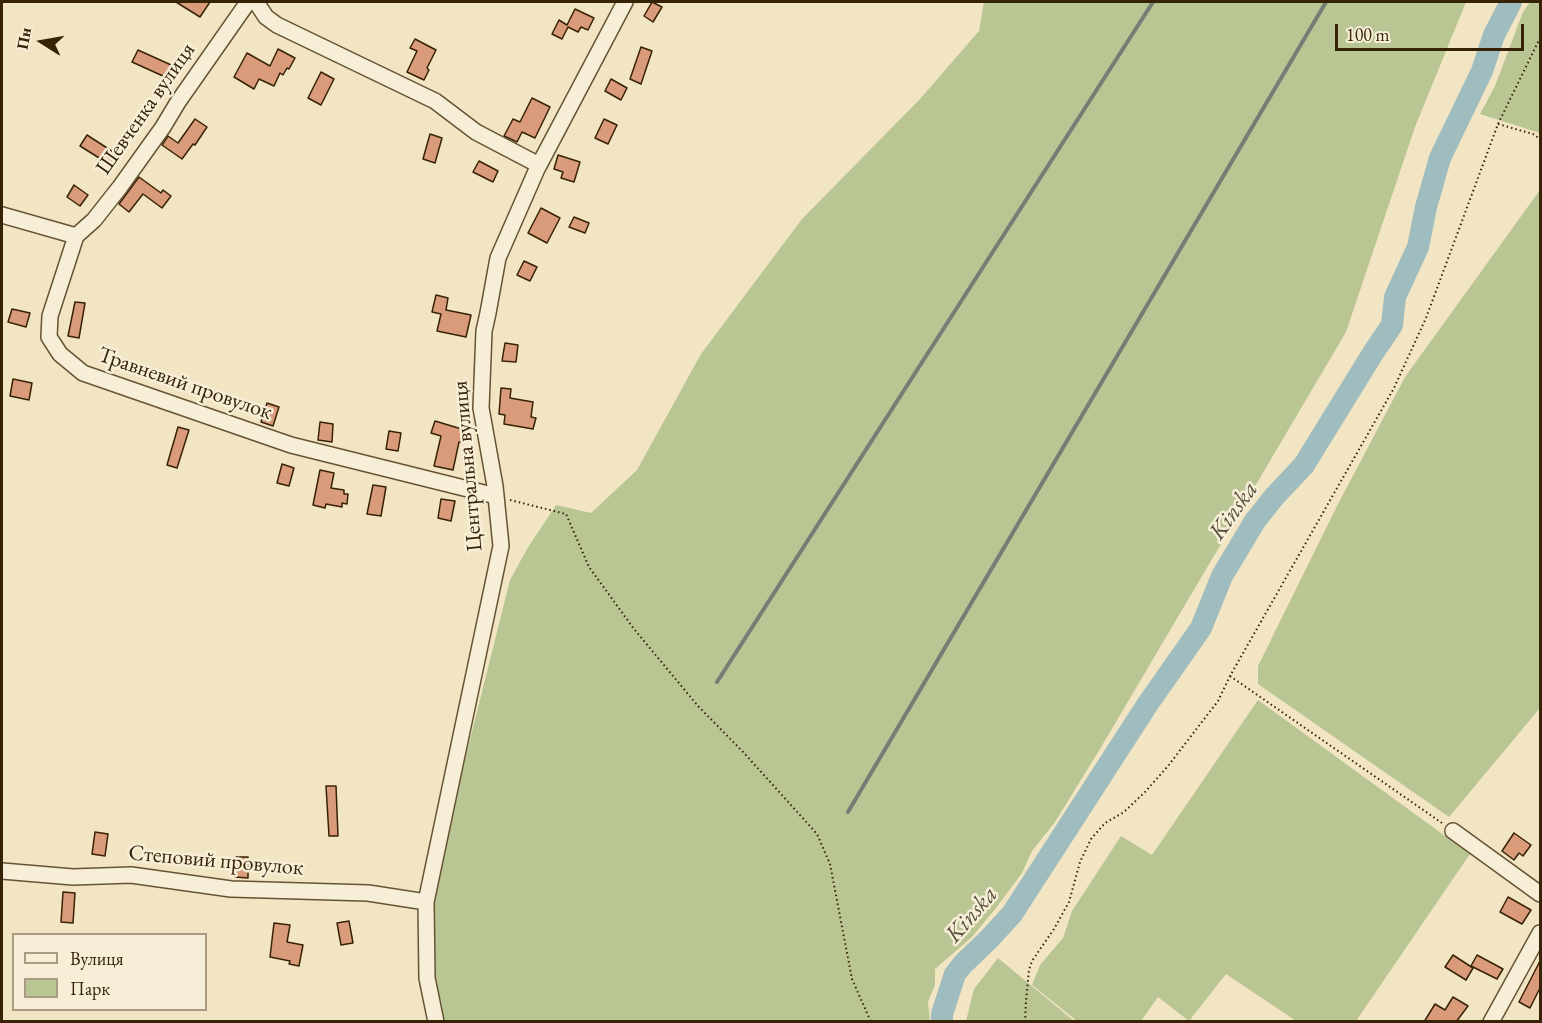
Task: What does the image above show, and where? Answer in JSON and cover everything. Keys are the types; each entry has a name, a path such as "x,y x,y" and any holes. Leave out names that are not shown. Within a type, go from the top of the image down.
{"street":[{"name":"Шевченка вулиця","path":"76,236 94,220 120,187 248,2"},
{"path":"256,2 266,17 277,25 435,101 476,132 539,165"},
{"name":"Центральна вулиця","path":"436,1022 427,978 426,902 501,546 496,496 481,408 484,331 498,258 539,165 625,2"},
{"path":"2,215 76,236"},
{"name":"Травневий провулок","path":"76,236 50,316 49,337 60,354 83,373 291,445 496,496"},
{"path":"1453,831 1540,894"},
{"name":"Степовий провулок","path":"2,871 73,877 131,875 231,889 368,893 426,902"},
{"path":"1491,1022 1540,933"}],"path":[{"path":"1025,1022 1029,970 1032,961 1069,902 1080,862 1091,839 1105,823 1124,812 1145,792 1218,701 1394,388 1426,318 1498,124 1540,38"},
{"path":"1498,124 1533,134 1540,139"},
{"path":"496,496 566,514 589,567 634,629 698,706 746,754 817,834 830,864 852,979 871,1022"},
{"path":"1230,676 1453,831"}],"green space":[{"path":"984,2 1466,2 1415,127 1346,332 1055,822 1032,851 1022,873 996,908 972,937 935,969 935,985 928,1002 930,1021 443,1022 433,976 433,903 439,863 510,580 556,505 591,513 637,470 701,354 802,219 920,99 979,31"},
{"path":"1530,2 1540,2 1540,133 1480,114 1495,86 1523,12"},
{"path":"1540,190 1540,708 1449,817 1258,684 1258,666 1337,506 1405,377"},
{"path":"1258,700 1470,854 1356,1021 1296,1021 1226,974 1189,1021 1158,997 1141,1021 1077,1021 1032,985 1040,965 1063,938 1072,911 1121,836 1152,855"},
{"path":"998,958 1074,1021 966,1021 974,989"}],"building":[{"path":"176,2 210,2 200,17"},
{"path":"652,2 662,7 653,22 644,16"},
{"path":"575,9 594,18 588,30 581,27 578,32 568,27 562,39 552,34 559,20 567,25"},
{"path":"415,39 436,50 424,80 407,72 417,51 410,48"},
{"path":"641,47 652,51 641,84 630,79"},
{"path":"278,49 295,58 283,75 280,73 274,86 259,79 254,89 234,77 247,53 270,66"},
{"path":"138,50 180,69 174,81 132,62"},
{"path":"321,72 334,79 321,105 308,98"},
{"path":"611,79 627,88 621,100 605,91"},
{"path":"532,98 550,107 535,138 522,132 517,142 504,136 513,119 520,122"},
{"path":"195,119 207,127 182,159 162,145 168,136 178,143"},
{"path":"604,119 617,125 608,144 595,138"},
{"path":"430,134 442,138 435,163 423,159"},
{"path":"87,135 118,155 112,166 80,146"},
{"path":"558,155 580,162 574,182 561,178 563,172 554,169"},
{"path":"479,161 498,171 493,182 473,172"},
{"path":"139,177 161,193 163,190 171,196 162,208 143,194 129,212 119,204"},
{"path":"74,185 88,195 80,206 67,197"},
{"path":"541,208 560,218 547,243 528,233"},
{"path":"574,217 589,223 585,233 569,227"},
{"path":"524,261 537,267 530,281 517,275"},
{"path":"436,295 448,298 446,310 471,315 466,337 437,331 441,314 432,312"},
{"path":"75,302 85,303 79,338 68,336"},
{"path":"12,309 30,313 26,327 8,322"},
{"path":"505,343 518,345 516,362 502,361"},
{"path":"13,379 32,383 29,400 10,396"},
{"path":"501,388 511,389 510,398 533,402 531,417 536,418 533,429 504,424 505,415 499,414"},
{"path":"267,403 279,407 273,426 261,422"},
{"path":"435,421 465,430 459,442 453,470 434,466 441,436 431,433"},
{"path":"320,422 333,424 332,442 318,440"},
{"path":"178,427 189,430 177,468 167,465"},
{"path":"389,431 401,433 398,451 386,449"},
{"path":"282,464 294,468 289,486 277,483"},
{"path":"320,470 334,473 331,488 344,490 344,494 348,494 347,504 342,503 342,507 326,504 325,508 313,505"},
{"path":"373,485 386,487 381,516 367,514"},
{"path":"441,499 455,501 451,521 438,518"},
{"path":"326,786 336,786 338,836 329,836"},
{"path":"95,832 108,834 105,856 92,854"},
{"path":"1514,833 1531,845 1523,856 1519,853 1514,860 1502,851"},
{"path":"236,857 248,857 248,878 235,877"},
{"path":"63,892 75,893 73,923 61,922"},
{"path":"1508,897 1531,910 1522,924 1500,912"},
{"path":"349,921 353,943 341,945 337,923"},
{"path":"274,923 290,925 287,942 303,945 299,966 289,964 290,961 270,957"},
{"path":"1453,955 1473,968 1466,980 1445,967"},
{"path":"1477,955 1503,969 1497,979 1471,966"},
{"path":"1540,961 1540,988 1530,1008 1519,1002"},
{"path":"1453,997 1468,1006 1456,1022 1424,1022 1435,1004 1445,1010"}],"waterway":[{"path":"717,682 1153,2"},
{"path":"848,812 1326,2"},
{"name":"Kinska","path":"942,1022 942,1014 955,974 1012,914 1147,705 1201,628 1222,576 1255,521 1304,465 1392,325 1395,297 1418,247 1426,207 1440,158 1482,71 1494,35 1511,2"}]}
